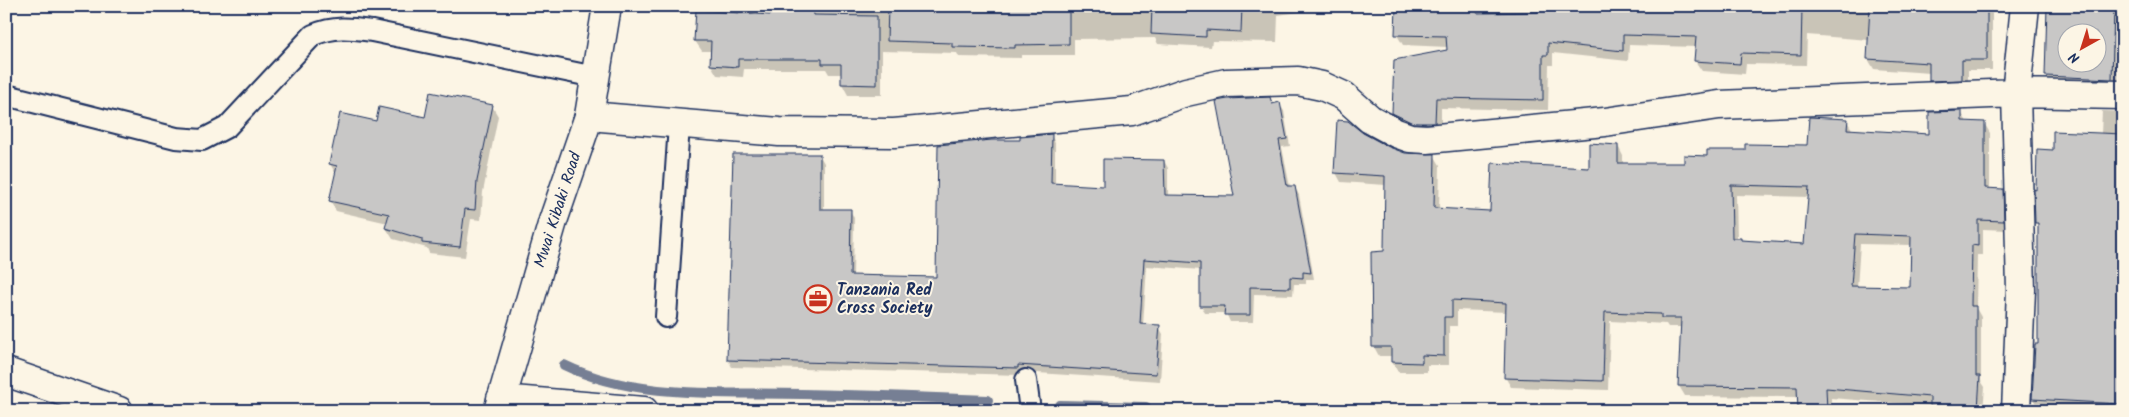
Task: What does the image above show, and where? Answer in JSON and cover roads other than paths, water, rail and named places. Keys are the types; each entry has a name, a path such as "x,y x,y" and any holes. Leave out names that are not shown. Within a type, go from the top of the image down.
{"street":[{"name":"Mwai Kibaki Road","path":"500,405 553,221 589,116 606,6"},
{"path":"2016,411 2021,290 2016,93 2025,6"},
{"path":"589,116 779,132 894,133 1132,110 1186,92 1226,83 1298,81 1322,86 1344,96 1370,119 1396,133 1410,138 1427,139 1604,122 1719,105 2016,93 2123,95"},
{"path":"6,372 119,411"},
{"path":"500,405 644,411"}],"lane":[{"path":"6,95 176,138 202,140 227,127 313,35 329,29 345,27 594,77"},
{"path":"666,317 678,125"},
{"path":"1026,380 1030,411"}],"waterway":[{"path":"564,365 592,376 621,384 681,392 988,400"},
{"path":"1060,405 1146,407"}],"place":[{"name":"Tanzania Red Cross Society","path":"818,299"}]}
